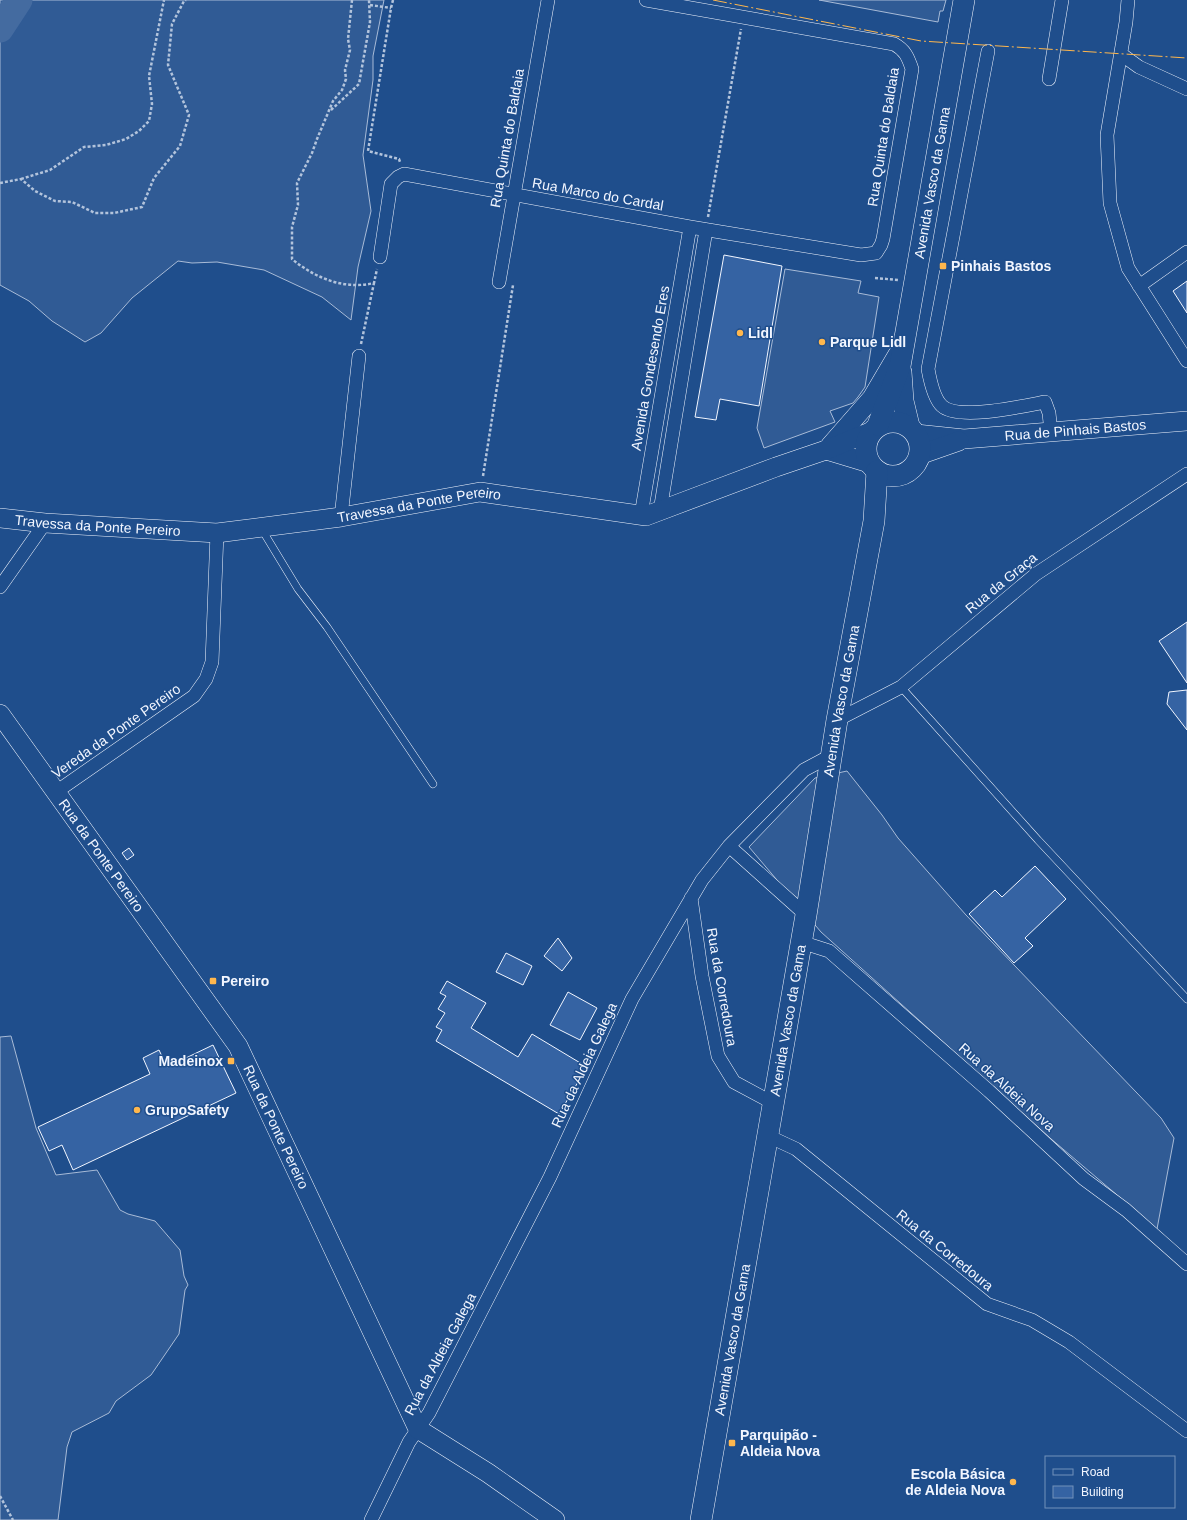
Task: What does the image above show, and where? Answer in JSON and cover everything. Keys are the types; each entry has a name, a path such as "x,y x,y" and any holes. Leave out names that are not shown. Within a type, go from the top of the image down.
{"main road":[{"name":"Avenida Vasco da Gama","path":"701,1520 806,915 837,720 874,521 873,467 866,453 866,442 874,429 900,366 964,0"},
{"name":"Avenida Vasco da Gama","path":"900,366 903,401 912,430 920,444 919,455"},
{"path":"874,429 889,421 899,422 912,430"},
{"path":"873,467 886,475 897,476 907,472 915,465 919,455"},
{"name":"Avenida Vasco da Gama","path":"874,521 897,476"}],"street":[{"name":"Rua Quinta do Baldaia","path":"499,282 548,0"},
{"name":"Rua Quinta do Baldaia","path":"646,0 894,44 902,49 909,58 912,68 883,239 881,246 876,253"},
{"path":"1049,79 1062,0"},
{"path":"1128,0 1126,22 1107,136 1110,203 1128,268 1187,361"},
{"path":"988,51 928,370 932,390 942,407 956,412 970,413 1045,402 1049,413 1051,432"},
{"path":"1121,54 1139,67 1187,89"},
{"name":"Rua Marco do Cardal","path":"404,174 706,230 861,255 876,253"},
{"path":"380,257 391,184 398,177 404,174"},
{"name":"Avenida Gondesendo Eres","path":"640,515 690,227"},
{"path":"660,511 706,230"},
{"path":"1139,286 1187,252"},
{"path":"873,467 826,450 872,398 904,344"},
{"path":"341,517 358,356"},
{"name":"Rua de Pinhais Bastos","path":"919,455 964,440 1187,421"},
{"name":"Travessa da Ponte Pereiro","path":"0,518 45,523 217,533 341,517 480,492 646,516 776,467 826,450 874,429"},
{"name":"Rua de Pinhais Bastos","path":"912,430 964,440"},
{"name":"Rua da Graça","path":"837,720 901,687 1036,574 1187,474"},
{"path":"0,587 45,523"},
{"name":"Vereda da Ponte Pereiro","path":"56,792 194,696 206,679 212,662 217,533"},
{"name":"Rua da Ponte Pereiro","path":"0,714 238,1046 418,1429"},
{"name":"Rua da Aldeia Galega","path":"371,1520 409,1442 429,1414 550,1177 632,999 691,898 702,880 729,846 804,770 832,755"},
{"path":"729,846 806,915"},
{"name":"Rua da Corredoura","path":"691,898 702,976 718,1056 734,1082 773,1103"},
{"name":"Rua da Aldeia Nova","path":"801,942 829,951 989,1090 1084,1179 1126,1210 1187,1264"},
{"name":"Rua da Corredoura","path":"768,1136 796,1149 987,1304 1032,1320 1069,1342 1187,1431"},
{"path":"418,1429 488,1473 555,1520"}],"lane":[{"path":"261,528 298,589 327,627 433,784"},
{"path":"901,687 1038,840 1187,999"}],"path":[{"path":"0,183 21,179 50,170 84,148 106,145 126,139 139,131 149,121 152,104 149,76 164,0"},
{"path":"21,179 35,191 55,201 72,202 95,212 114,213 142,207 154,178 180,146 189,115 168,66 172,24 184,1 186,0"},
{"path":"352,0 348,39 350,50 345,70 346,78 342,90 334,101 297,184 298,205 292,227 292,259 302,267 337,283 354,285 374,283"},
{"path":"329,112 360,84 370,22 370,0"},
{"path":"393,0 368,152 399,159 404,174"},
{"path":"370,5 391,8"},
{"path":"706,230 744,17"},
{"path":"358,356 380,257"},
{"path":"875,278 915,282"},
{"path":"480,492 514,283"},
{"path":"0,1496 14,1520"}],"shaded area":[{"path":"0,0 384,0 373,56 373,80 363,155 371,211 358,267 351,320 322,297 264,270 217,262 192,263 178,261 132,298 101,333 85,342 52,321 29,301 0,285"},
{"path":"819,0 946,0 943,11 940,11 938,22"},
{"name":"Parque Lidl","path":"785,269 861,281 858,293 879,297 865,387 858,397 853,403 830,411 835,422 764,448 757,428"},
{"path":"847,771 898,838 966,915 1161,1118 1174,1138 1157,1229 1050,1138 821,932 749,847 815,778"},
{"path":"11,1036 36,1128 56,1175 97,1170 120,1210 128,1214 155,1221 180,1250 184,1276 188,1285 185,1290 179,1334 151,1375 116,1401 109,1413 72,1432 67,1447 58,1520 0,1520 0,1037"}],"building":[{"name":"Lidl","path":"724,255 782,266 759,406 720,399 716,420 695,417"},
{"path":"1187,281 1187,313 1173,291"},
{"path":"1187,622 1187,683 1159,641"},
{"path":"1187,690 1187,730 1167,704 1169,692"},
{"path":"129,848 134,855 127,860 122,853"},
{"path":"1035,866 1066,899 1025,938 1033,946 1014,963 969,914 995,890 1002,897"},
{"path":"558,938 572,958 562,971 544,956"},
{"path":"506,953 532,966 523,985 496,972"},
{"path":"447,981 486,1003 471,1028 518,1057 532,1034 587,1067 559,1114 436,1041 442,1030 436,1027 445,1013 438,1009 446,996 440,993"},
{"path":"568,992 597,1008 580,1040 550,1025"},
{"name":"GrupoSafety","path":"213,1045 236,1093 73,1170 62,1145 49,1151 38,1127 150,1074 143,1058 159,1050 167,1067"}],"waterway":[{"path":"0,29 19,0"}],"power":[{"path":"713,0 921,41 1187,58"}],"place":[{"name":"Pinhais Bastos","path":"943,266"},
{"name":"Lidl","path":"740,333"},
{"name":"Parque Lidl","path":"822,342"},
{"name":"Pereiro","path":"213,981"},
{"name":"Madeinox","path":"231,1061"},
{"name":"GrupoSafety","path":"137,1110"},
{"name":"Parquipão - Aldeia Nova","path":"732,1443"},
{"name":"Escola Básica de Aldeia Nova","path":"1013,1482"}]}
